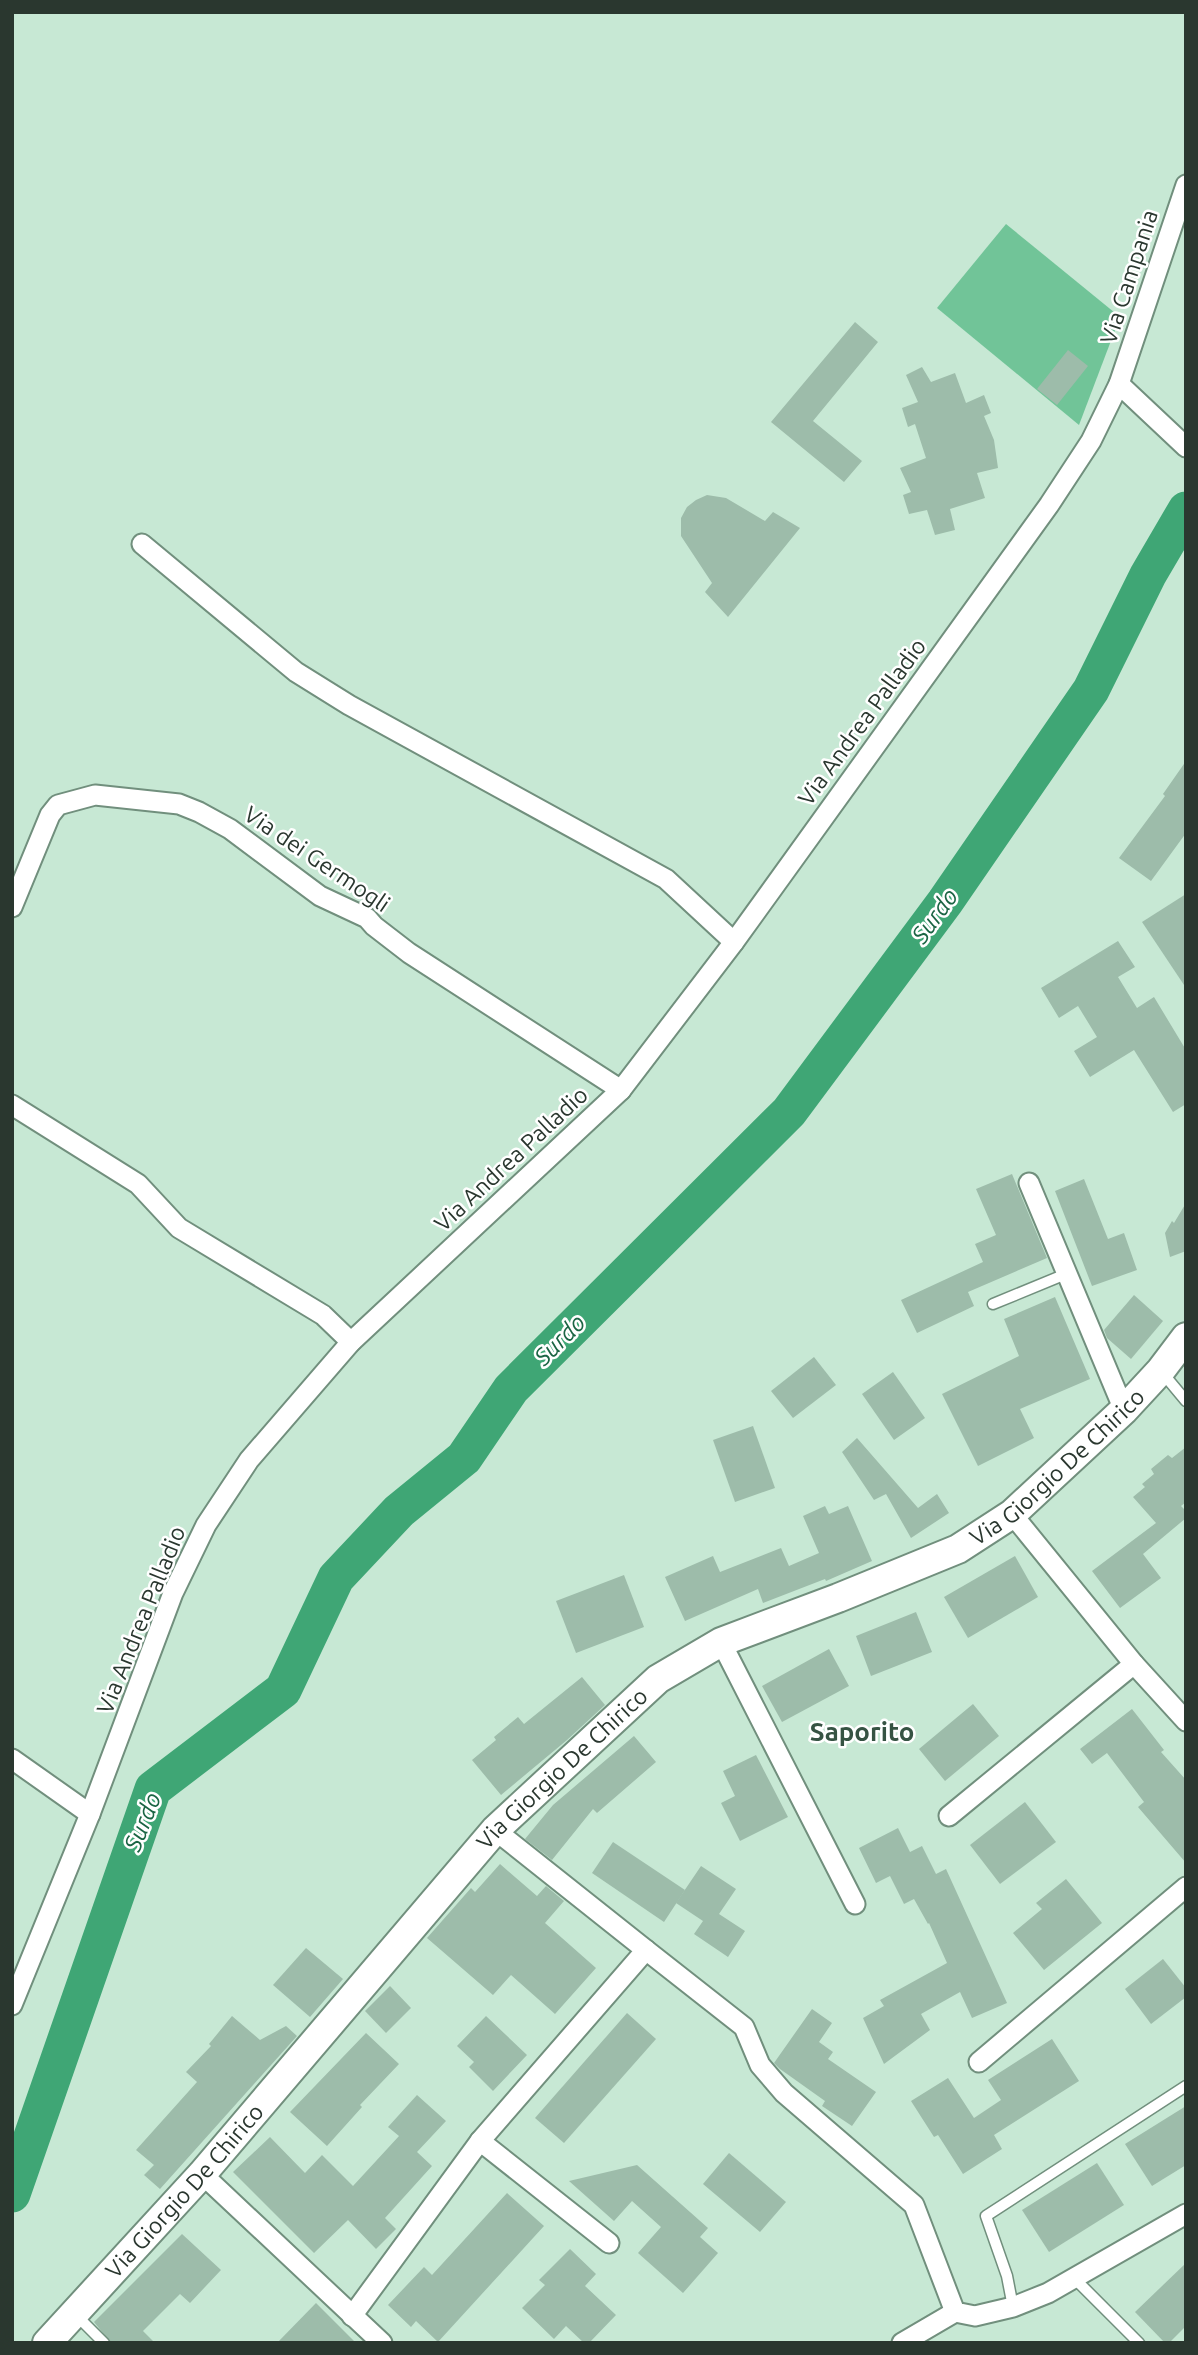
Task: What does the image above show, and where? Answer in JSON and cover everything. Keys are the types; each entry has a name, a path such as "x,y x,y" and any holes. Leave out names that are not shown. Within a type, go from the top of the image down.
{"main road":[{"name":"Via Giorgio De Chirico","path":"47,2343 202,2175 495,1830 657,1679 721,1642 958,1549 1012,1514 1124,1410 1186,1338"}],"street":[{"name":"Via Campania","path":"1119,384 1186,185"},
{"path":"1119,384 1186,447"},
{"name":"Via Andrea Palladio","path":"12,2005 90,1814 173,1593 206,1525 249,1460 351,1342 621,1090 734,942 1049,505 1091,441 1119,384"},
{"path":"142,544 296,672 349,705 666,879 734,942"},
{"name":"Via dei Germogli","path":"12,907 50,816 58,805 95,794 179,804 230,830 320,895 367,918 409,953 621,1090"},
{"path":"12,1105 138,1184 179,1228 323,1315 351,1342"},
{"path":"1029,1183 1124,1410"},
{"path":"1012,1514 1134,1664 1186,1721"},
{"path":"721,1642 855,1904"},
{"path":"949,1816 1134,1664"},
{"path":"12,1759 90,1814"},
{"path":"495,1830 744,2027 760,2065 783,2093 914,2205 955,2312"},
{"path":"979,2062 1186,1887"},
{"path":"352,2316 480,2141 646,1950"},
{"path":"480,2141 609,2243"},
{"path":"202,2175 382,2343"},
{"path":"902,2343 955,2312 975,2316 1013,2307 1048,2293 1183,2219"}],"lane":[{"path":"993,1304 1066,1274"},
{"path":"1161,1370 1186,1401"},
{"path":"1013,2307 1007,2276 986,2216 1186,2086"},
{"path":"1074,2278 1139,2343"},
{"path":"74,2314 104,2343"}],"green space":[{"path":"1006,224 1120,317 1079,425 937,308"}],"building":[{"path":"855,322 878,342 813,421 862,461 844,482 771,422"},
{"path":"1068,350 1088,366 1057,405 1037,389"},
{"path":"922,367 931,382 955,373 966,403 984,395 991,413 984,416 994,440 998,468 977,473 985,498 950,509 955,530 935,535 927,510 909,514 903,495 911,492 900,468 926,458 915,424 908,427 902,408 918,402 906,375"},
{"path":"707,495 726,498 765,521 773,512 800,528 728,617 705,592 712,583 681,536 681,518 687,507"},
{"path":"1186,761 1186,833 1151,881 1119,858 1165,796 1163,794"},
{"path":"1186,894 1186,988 1142,922"},
{"path":"1118,941 1135,967 1118,977 1137,1008 1154,997 1186,1050 1186,1104 1173,1112 1134,1050 1090,1077 1074,1051 1097,1037 1078,1006 1059,1018 1041,988"},
{"path":"1012,1174 1047,1258 968,1292 974,1306 917,1333 901,1300 983,1262 975,1244 996,1235 976,1189"},
{"path":"1084,1179 1108,1239 1124,1233 1137,1270 1092,1286 1055,1191"},
{"path":"1186,1203 1186,1251 1170,1257 1165,1233"},
{"path":"1134,1295 1163,1321 1131,1359 1107,1338 1104,1330"},
{"path":"1055,1297 1090,1379 1020,1409 1034,1438 978,1466 942,1394 1019,1356 1004,1319"},
{"path":"814,1357 836,1385 793,1418 771,1391"},
{"path":"893,1372 925,1418 894,1440 862,1394"},
{"path":"753,1426 775,1488 735,1502 713,1440"},
{"path":"857,1438 918,1508 937,1494 949,1513 911,1538 886,1494 874,1500 842,1452"},
{"path":"1186,1447 1186,1502 1181,1506 1186,1511 1186,1518 1143,1554 1161,1578 1120,1608 1092,1571 1156,1523 1133,1497 1145,1487 1142,1484 1154,1474 1151,1469 1168,1455 1172,1458"},
{"path":"825,1506 829,1514 848,1506 872,1561 826,1581 825,1579 763,1603 758,1589 685,1621 665,1577 713,1556 720,1572 781,1548 789,1566 819,1553 803,1516"},
{"path":"1015,1556 1038,1597 968,1638 944,1597"},
{"path":"624,1575 644,1627 576,1653 556,1601"},
{"path":"916,1612 932,1652 871,1676 856,1636"},
{"path":"829,1649 849,1686 782,1722 762,1686"},
{"path":"582,1677 605,1705 501,1795 472,1760 518,1717 524,1724"},
{"path":"973,1704 999,1736 945,1781 919,1749"},
{"path":"1132,1709 1164,1750 1161,1752 1186,1780 1186,1863 1138,1807 1144,1802 1107,1753 1092,1764 1080,1749"},
{"path":"634,1736 656,1762 597,1813 593,1809 552,1860 525,1839 553,1805"},
{"path":"756,1755 788,1817 740,1841 721,1803 735,1796 723,1771"},
{"path":"1025,1802 1056,1842 1000,1884 970,1845"},
{"path":"898,1828 910,1852 922,1846 936,1874 946,1869 1007,2003 972,2018 960,1992 921,2014 930,2030 884,2064 863,2018 884,2006 880,2000 947,1963 929,1923 914,1899 904,1904 890,1876 876,1883 859,1848"},
{"path":"613,1842 685,1890 664,1922 592,1873"},
{"path":"500,1864 537,1896 546,1886 564,1901 545,1923 596,1968 555,2014 511,1975 493,1995 427,1938 471,1888 475,1892"},
{"path":"701,1866 736,1889 719,1914 745,1931 728,1957 694,1934 703,1921 676,1903"},
{"path":"1066,1879 1102,1923 1044,1970 1013,1933 1042,1909 1036,1903"},
{"path":"306,1948 343,1979 310,2017 273,1985"},
{"path":"1163,1959 1186,1988 1186,1997 1151,2024 1125,1989"},
{"path":"390,1986 411,2008 386,2033 365,2011"},
{"path":"812,2009 832,2023 819,2042 833,2052 828,2059 876,2092 852,2126 822,2106 825,2101 774,2063"},
{"path":"627,2013 656,2039 564,2143 535,2118"},
{"path":"232,2016 260,2040 286,2026 297,2036 160,2189 144,2175 154,2165 136,2150 197,2082 186,2072 211,2046 209,2044"},
{"path":"486,2016 527,2055 493,2091 469,2067 474,2062 457,2046"},
{"path":"366,2033 399,2064 360,2105 362,2107 327,2146 290,2112"},
{"path":"1052,2039 1079,2081 994,2135 1002,2149 963,2174 938,2135 934,2137 911,2101 948,2078 974,2118 1001,2100 988,2080"},
{"path":"417,2095 446,2121 417,2152 432,2166 385,2218 396,2229 376,2249 348,2220 314,2253 233,2172 270,2137 305,2173 322,2155 353,2186 399,2136 388,2127"},
{"path":"1186,2106 1186,2165 1152,2186 1125,2144"},
{"path":"729,2153 786,2202 760,2232 703,2184"},
{"path":"1097,2163 1124,2205 1049,2252 1022,2210"},
{"path":"637,2165 708,2228 700,2237 718,2253 683,2293 638,2253 661,2227 632,2201 614,2221 569,2181"},
{"path":"507,2193 544,2226 438,2342 416,2321 411,2327 388,2305 424,2267 432,2275"},
{"path":"182,2234 221,2270 190,2303 180,2294 143,2331 155,2343 111,2343 94,2322"},
{"path":"570,2249 596,2274 585,2286 616,2315 589,2343 584,2343 566,2326 554,2339 522,2308 545,2285 539,2280"},
{"path":"1186,2263 1186,2326 1169,2343 1165,2343 1135,2312"},
{"path":"316,2303 356,2343 277,2343"}],"waterway":[{"name":"Surdo","path":"12,2194 153,1789 283,1690 336,1578 399,1511 464,1458 511,1389 789,1112 945,902 1091,690 1148,575 1186,510"}],"district":[{"name":"Saporito","path":"862,1732"}]}
